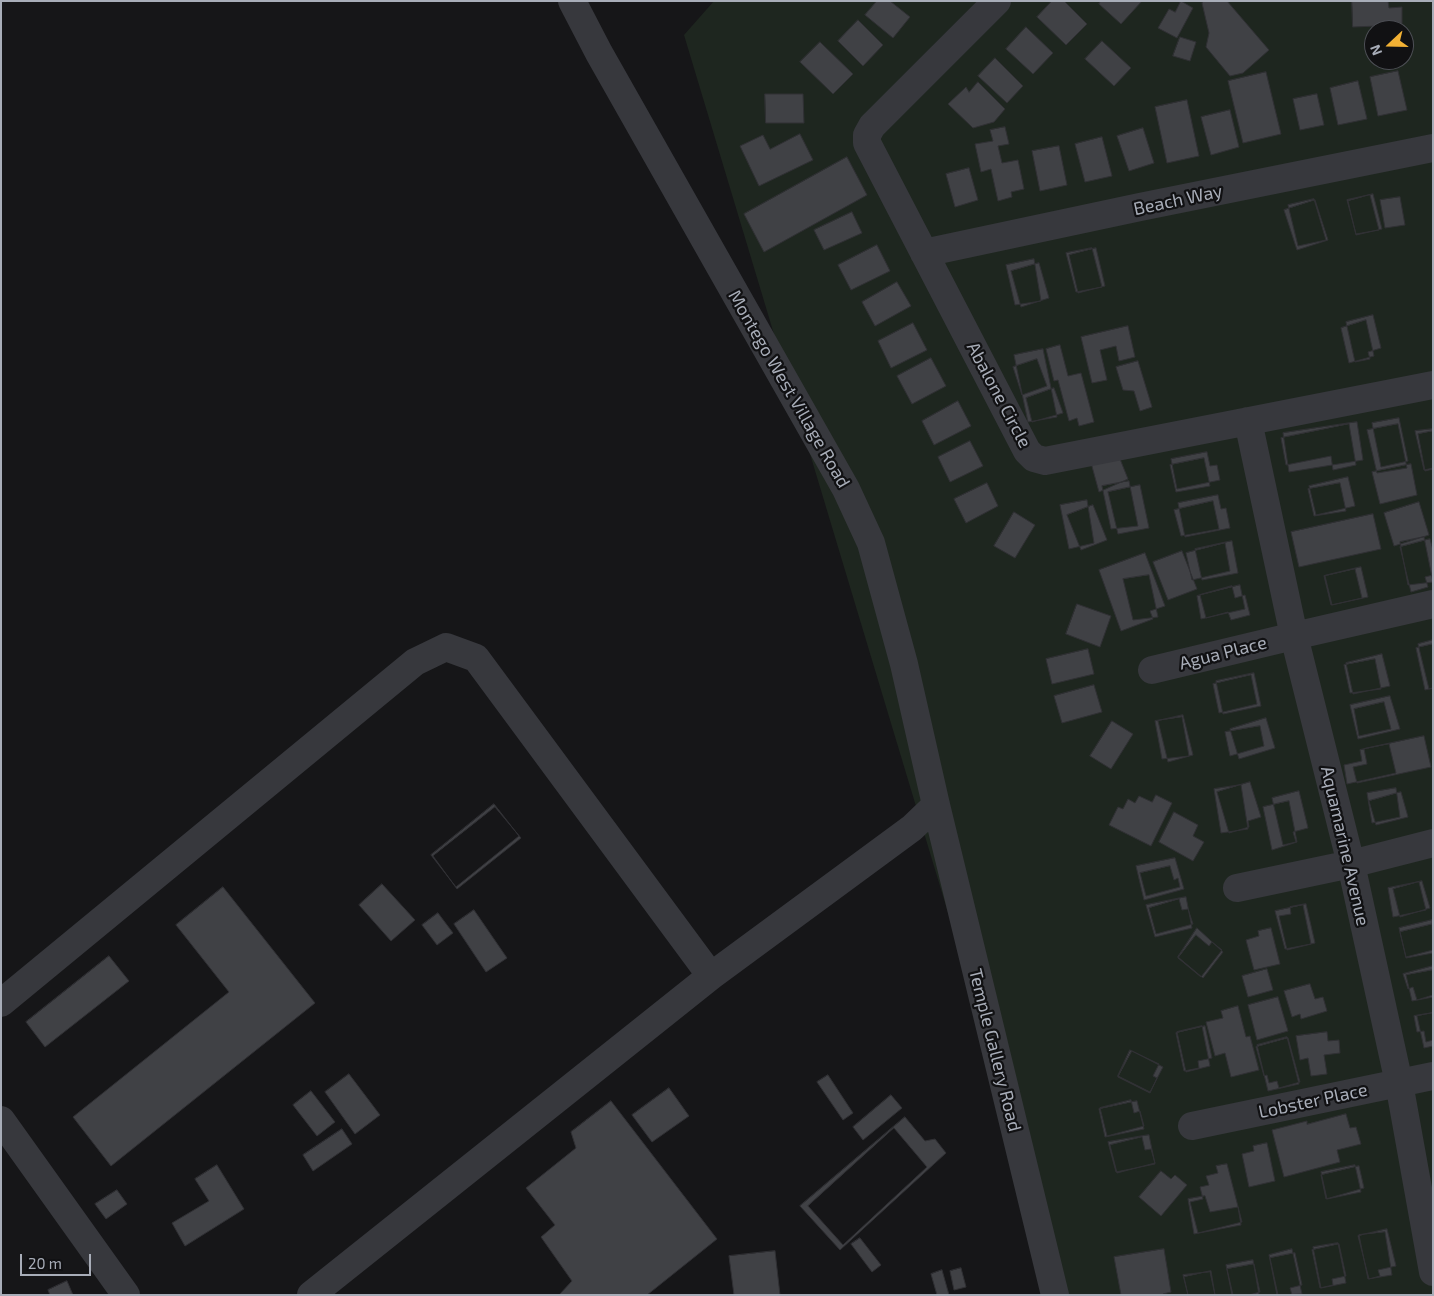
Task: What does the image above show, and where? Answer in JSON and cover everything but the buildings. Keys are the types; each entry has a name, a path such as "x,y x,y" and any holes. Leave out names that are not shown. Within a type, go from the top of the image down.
{"street":[{"name":"Montego West Village Road","path":"572,1 604,62 846,489 872,543 908,681 936,806"},
{"name":"Abalone Circle","path":"996,1 872,126 867,143 1027,452 1034,458 1045,461 1433,385"},
{"name":"Beach Way","path":"924,253 1433,148"},
{"name":"Aquamarine Avenue","path":"1248,421 1294,636 1351,864 1399,1084 1433,1272"},
{"name":"Agua Place","path":"1152,670 1433,604"},
{"path":"1,1003 415,662 446,647 476,658 710,976"},
{"path":"311,1295 710,976 912,828 936,806"},
{"name":"Temple Gallery Road","path":"936,806 1055,1295"},
{"path":"1237,888 1351,864 1433,843"},
{"name":"Lobster Place","path":"1192,1126 1433,1076"},
{"path":"1,1120 126,1295"}],"shaded area":[{"path":"714,1 1433,1 1433,1295 1063,1295 684,35"}]}
